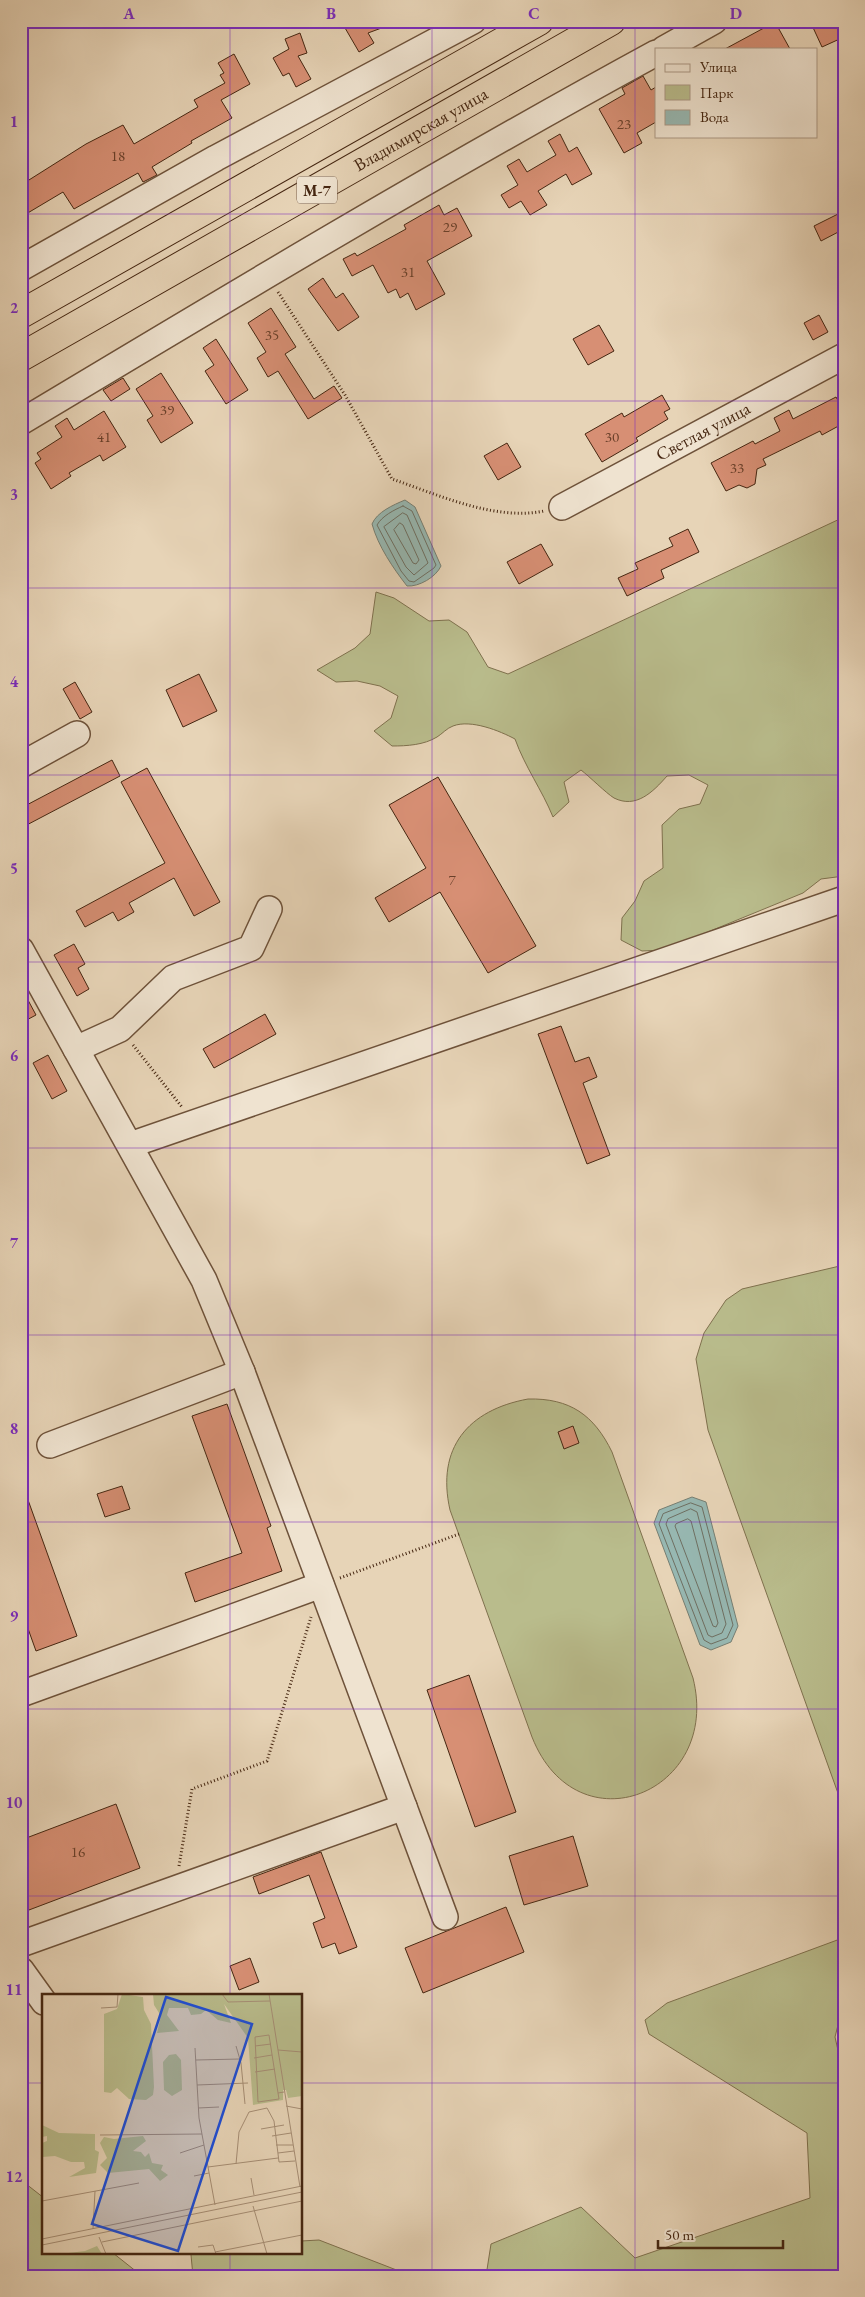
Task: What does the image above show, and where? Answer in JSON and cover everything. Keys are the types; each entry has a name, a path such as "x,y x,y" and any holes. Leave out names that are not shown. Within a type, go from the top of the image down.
{"highway":[{"name":"Владимирская улица","path":"21,314 539,21"},
{"name":"Владимирская улица","path":"21,357 611,21"}],"street":[{"path":"21,268 216,158 473,21"},
{"path":"666,48 714,21"},
{"path":"21,422 257,281 558,106 655,54"},
{"name":"Светлая улица","path":"562,507 844,356"},
{"path":"21,765 77,734"},
{"path":"130,1145 844,899"},
{"path":"76,1049 120,1029 173,978 251,948 269,909"},
{"path":"21,950 204,1280 242,1372 445,1916"},
{"path":"50,1445 242,1372"},
{"path":"21,1694 321,1585"},
{"path":"21,1944 404,1808"},
{"path":"21,1970 42,1999"}],"path":[{"path":"257,281 273,284 344,395 392,479 455,500 501,512 528,514 562,507"},
{"path":"120,1029 195,1123"},
{"path":"175,1889 192,1789 266,1761 321,1585 459,1534"}],"green space":[{"path":"844,517 844,876 821,879 803,893 664,950 642,951 621,940 622,918 635,901 644,881 663,868 662,825 679,809 700,804 708,785 689,775 667,776 644,797 637,800 622,801 611,796 581,770 564,782 569,802 553,817 515,739 485,727 460,724 451,727 427,742 392,746 374,731 391,718 398,696 380,686 357,681 336,682 317,670 355,648 370,634 376,592 394,598 429,621 449,620 467,632 488,667 508,674"},
{"path":"844,1265 844,1810 708,1430 696,1359 704,1333 726,1300 742,1289"},
{"path":"528,1399 543,1399 556,1402 579,1411 589,1419 605,1439 612,1452 693,1678 696,1718 686,1752 667,1777 640,1793 610,1799 580,1792 553,1772 532,1737 450,1510 447,1488 448,1468 453,1451 461,1435 473,1423 489,1412 507,1404"},
{"path":"840,1939 844,1944 844,2001 835,2037 844,2077 844,2276 486,2276 491,2244 581,2207 635,2258 810,2198 807,2133 649,2034 645,2020 667,2003"},
{"path":"21,2180 42,2196 42,2254 114,2254 142,2276 21,2276"},
{"path":"319,2240 412,2276 193,2276 192,2254 302,2254 302,2241"}],"water":[{"path":"405,500 415,507 441,566 431,577 422,583 412,586 407,586 391,564 382,549 372,524 381,512"},
{"path":"692,1497 706,1502 738,1626 731,1642 711,1650 700,1645 654,1523 659,1510"}],"building":[{"path":"341,21 395,21 395,23 368,33 374,43 359,52"},
{"path":"810,21 837,21 844,37 822,47"},
{"path":"775,22 789,48 727,48"},
{"path":"300,33 307,53 298,56 311,79 296,87 289,73 283,76 273,58 289,49 285,39"},
{"path":"234,54 250,84 221,100 232,118 191,141 192,143 152,167 157,175 143,182 138,173 74,209 63,192 21,217 21,185 86,144 123,125 134,144 198,107 194,100 225,83 220,75 224,73 218,63"},
{"path":"643,76 651,90 655,88 655,123 637,133 642,143 624,153 599,109 625,94 622,88"},
{"path":"560,134 569,152 577,147 592,174 572,185 566,174 538,191 547,205 530,215 521,201 509,208 501,195 518,185 507,166 519,159 527,172 556,155 548,141"},
{"path":"439,205 444,215 457,208 472,236 427,261 445,294 416,310 408,293 400,298 396,289 388,293 373,265 352,276 343,259 355,253 357,256 406,229 404,225"},
{"path":"844,211 844,229 821,241 814,226"},
{"path":"323,278 336,298 343,293 359,317 338,331 308,289"},
{"path":"271,308 296,347 285,354 314,399 334,386 342,398 308,419 278,371 268,377 257,358 266,352 248,323"},
{"path":"819,315 828,332 813,340 804,323"},
{"path":"599,325 614,351 588,365 573,339"},
{"path":"216,339 248,390 226,404 205,371 214,365 203,348"},
{"path":"161,373 193,423 161,443 147,420 153,416 136,389"},
{"path":"123,378 130,389 111,401 103,390"},
{"path":"662,395 670,409 664,412 668,419 636,438 638,441 602,462 585,434 622,413 624,417"},
{"path":"836,397 844,411 844,423 822,435 820,431 763,459 766,465 757,469 755,484 747,488 739,485 726,491 711,463 753,441 755,444 780,431 774,418 789,410 793,419"},
{"path":"104,411 126,447 103,461 100,455 69,473 71,476 51,489 35,463 41,459 37,453 62,437 55,426 67,418 74,430"},
{"path":"507,443 521,467 498,480 484,456"},
{"path":"688,529 699,552 661,570 664,578 627,596 618,578 638,569 635,563 673,546 669,538"},
{"path":"541,544 553,565 519,584 507,562"},
{"path":"199,674 217,711 183,727 166,690"},
{"path":"75,682 92,712 80,719 63,689"},
{"path":"112,760 120,776 21,828 21,808"},
{"path":"147,768 220,902 194,916 174,878 129,903 134,912 118,921 113,912 85,927 76,911 165,863 121,782"},
{"path":"438,777 536,946 488,973 440,892 389,922 375,898 426,868 389,805"},
{"path":"74,944 85,964 78,968 89,989 77,996 54,955"},
{"path":"21,987 36,1015 21,1023"},
{"path":"265,1014 276,1034 214,1068 203,1049"},
{"path":"561,1026 575,1062 589,1057 597,1077 583,1083 610,1155 587,1164 538,1034"},
{"path":"48,1055 67,1091 52,1099 33,1063"},
{"path":"227,1404 271,1526 267,1528 282,1571 195,1602 185,1573 242,1553 192,1416"},
{"path":"573,1426 579,1443 564,1449 558,1432"},
{"path":"21,1486 23,1486 77,1636 36,1651 21,1609"},
{"path":"122,1486 130,1509 105,1517 97,1494"},
{"path":"469,1675 516,1812 475,1827 427,1690"},
{"path":"116,1804 140,1868 21,1913 21,1840"},
{"path":"573,1836 588,1886 524,1905 509,1856"},
{"path":"321,1852 357,1947 339,1954 335,1943 322,1948 313,1923 325,1918 309,1875 259,1894 253,1877"},
{"path":"506,1907 524,1952 423,1993 405,1948"},
{"path":"250,1958 259,1982 239,1990 230,1966"}]}
